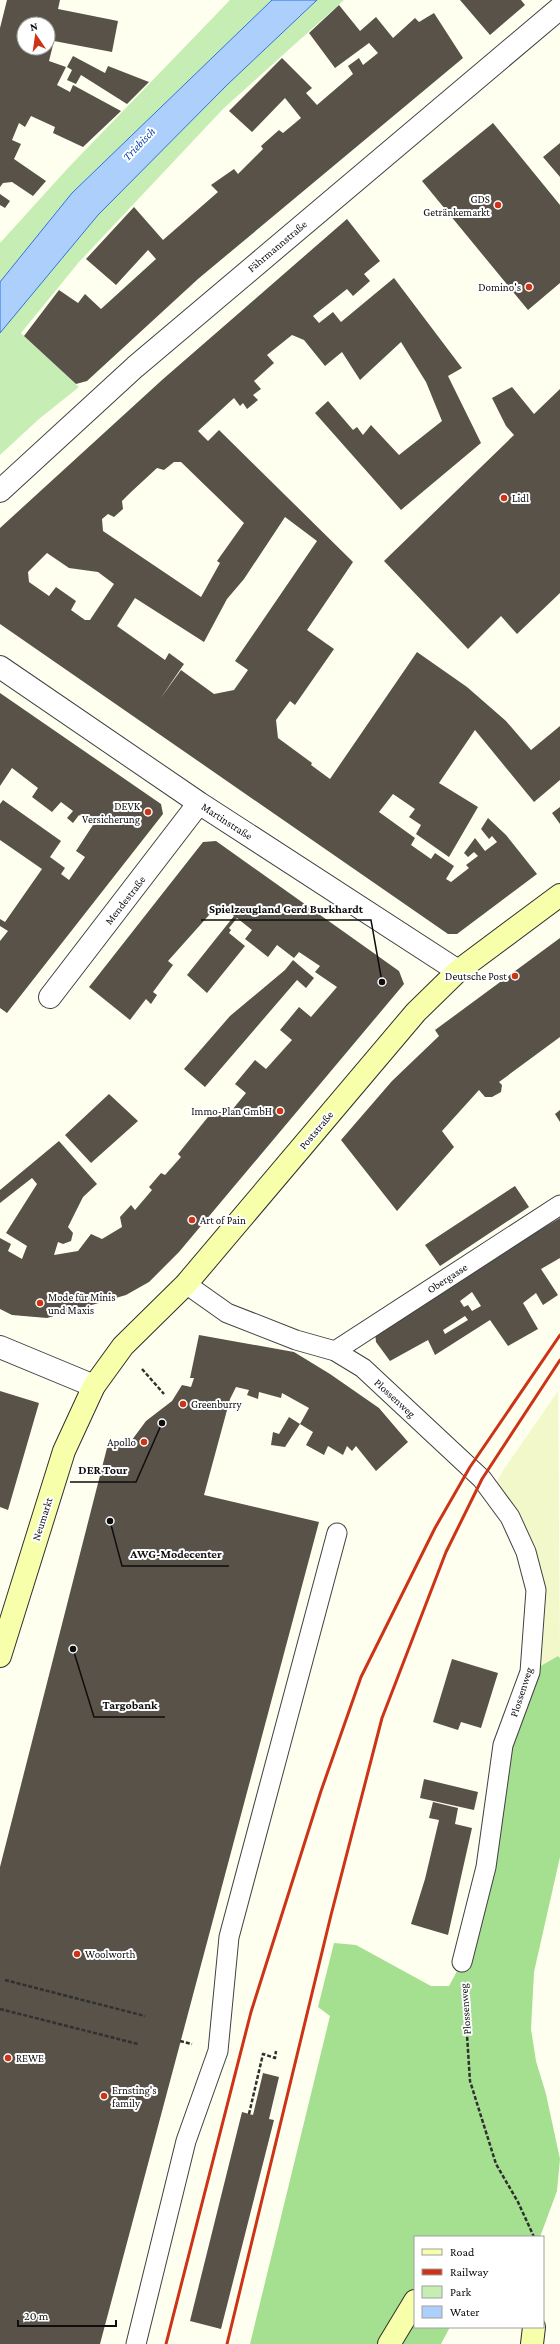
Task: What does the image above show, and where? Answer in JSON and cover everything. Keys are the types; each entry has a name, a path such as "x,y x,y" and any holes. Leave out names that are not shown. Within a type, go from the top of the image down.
{"main road":[{"name":"Poststraße","path":"94,1386 123,1346 186,1284 416,1012 458,971 560,896"},
{"name":"Neumarkt","path":"0,1656 64,1450 94,1386"},
{"path":"389,2344 414,2303"},
{"path":"532,2344 534,2328"}],"street":[{"name":"Fährmannstraße","path":"0,491 134,367 560,8"},
{"name":"Martinstraße","path":"0,667 199,803 458,971"},
{"name":"Mendestraße","path":"50,997 199,803"},
{"path":"0,1347 94,1386"}],"lane":[{"name":"Obergasse","path":"335,1351 560,1205"},
{"name":"Plossenweg","path":"186,1284 227,1313 296,1340 335,1351 363,1368 482,1479 510,1517 526,1552 536,1590 530,1672 503,1745 486,1867 462,1962"},
{"path":"136,2344 186,2140 218,2051 229,1937 338,1533"}],"path":[{"path":"123,1346 164,1394"},
{"name":"Plossenweg","path":"462,1962 470,2081 496,2164 518,2202 534,2236"},
{"path":"5,1980 145,2016"},
{"path":"0,2009 138,2044"},
{"path":"249,2114 262,2054 275,2058 276,2051"}],"green space":[{"path":"230,0 272,0 72,193 0,282 0,243 68,168"},
{"path":"317,0 344,0 224,108 79,262 21,333 79,387 39,419 0,455 0,333 98,215 227,85"},
{"path":"558,1391 560,1658 558,1656 530,1672 536,1590 491,1491 504,1469"},
{"path":"558,1656 560,1658 560,1857 534,1972 531,2029 536,2061 546,2094 560,2159 557,2191 540,2236 414,2236 414,2328 449,2328 441,2344 250,2344 330,2016 318,2007 334,1943 356,1945 431,1986 449,1986 462,1962 503,1745 530,1672"}],"water":[{"name":"Triebisch","path":"272,0 317,0 227,85 98,215 0,333 0,282 72,193"}],"building":[{"path":"7,0 60,0 58,9 118,21 112,52 56,41 56,16 16,16 16,56 50,56 49,61 66,67 57,85 70,92 73,85 121,111 83,147 53,133 55,127 31,116 25,127 19,123 12,140 21,144 14,159 46,181 33,196 12,182 3,183 0,187 0,28"},
{"path":"460,0 521,0 525,5 490,35"},
{"path":"339,5 360,31 376,17 393,38 415,18 419,22 434,13 463,58 198,279 87,381 76,384 24,336 59,290 78,303 85,294 101,309 156,259 148,250 116,285 86,259 134,207 163,240 218,192 211,185 234,169 238,174 263,149 261,146 279,130 283,133 301,118 285,98 252,132 229,111 282,58 312,88 306,93 317,105 353,74 348,66 359,58 363,65 378,53 369,43 335,68 309,33"},
{"path":"73,56 105,73 108,66 149,82 127,104 81,75 76,84 67,80 72,70 67,67"},
{"path":"493,123 560,205 560,283 528,310 422,181"},
{"path":"560,143 560,177 543,157"},
{"path":"0,194 10,201 5,208 0,205"},
{"path":"347,219 380,261 364,274 370,281 353,296 347,289 313,316 319,323 333,312 341,322 394,278 462,368 448,376 481,443 401,510 315,413 328,401 353,430 357,427 363,435 371,425 399,455 442,421 426,382 401,342 360,380 342,352 325,366 304,340 292,335 267,355 274,363 254,381 261,389 253,395 258,400 247,409 243,403 240,406 234,398 198,431 208,441 219,430 353,562 307,630 334,649 295,705 290,701 276,720 278,738 312,763 311,765 330,779 417,652 467,687 506,721 531,750 560,726 560,780 534,802 475,730 439,783 478,807 449,857 416,834 421,825 409,817 415,809 393,794 379,812 415,838 411,845 431,859 435,853 454,866 446,879 451,882 469,868 466,865 478,856 474,852 468,857 464,853 475,838 485,851 497,842 492,836 489,839 481,829 488,818 506,835 537,874 457,934 448,934 0,624 0,528 162,380","holes":["174,462 181,462 244,523 217,561 220,563 201,597 103,531 102,519 108,514 114,517 123,509 122,501 157,468 164,470","285,517 317,541 235,661 248,670 234,690 214,694 181,670 160,699 184,664 169,653 165,660 117,626 135,598 204,642 227,599 244,579","47,553 69,568 98,572 114,584 90,620 85,620 71,610 76,601 56,587 49,596 29,582 28,572"]},
{"name":"Lidl","path":"512,387 534,414 560,389 560,593 517,634 501,616 468,649 384,561 514,435 506,426 492,398"},
{"path":"0,693 161,804 163,814 7,1013 0,1008 0,941 8,931 0,926 0,919 5,922 42,869 0,840 0,804 3,800 61,841 50,857 65,868 61,874 69,880 85,857 76,851 93,825 79,815 73,823 67,818 73,811 61,802 52,812 32,797 38,788 12,768 0,786"},
{"path":"560,807 560,824 552,813"},
{"path":"216,841 399,971 404,984 179,1252 149,1282 126,1295 47,1318 12,1315 0,1309 0,1238 11,1244 8,1251 22,1259 27,1246 6,1233 37,1184 32,1178 0,1203 0,1190 59,1141 97,1184 83,1197 68,1227 73,1233 71,1241 63,1244 58,1242 54,1255 78,1251 91,1234 102,1239 122,1227 120,1217 131,1205 135,1210 152,1190 149,1187 161,1173 165,1175 181,1157 178,1154 212,1112 218,1117 227,1106 232,1110 246,1093 235,1084 255,1060 266,1069 292,1040 280,1030 299,1007 311,1017 337,987 315,972 320,966 299,952 294,958 277,945 268,957 245,939 252,930 237,918 229,928 231,930 229,933 245,946 207,993 187,975 234,916 218,905 168,961 173,965 153,992 157,995 151,1004 146,999 130,1020 89,987 203,842"},
{"path":"560,938 560,1037 499,1082 502,1085 501,1092 492,1097 485,1097 479,1090 442,1131 454,1147 397,1211 341,1140 392,1081 439,1036 435,1030"},
{"path":"293,960 314,978 306,988 297,980 205,1087 184,1069 230,1016 285,970"},
{"path":"109,1094 138,1121 91,1163 65,1135"},
{"path":"560,1110 560,1122 555,1114"},
{"path":"515,1186 529,1207 440,1266 425,1245"},
{"path":"560,1218 560,1258 541,1269 558,1295 543,1305 536,1293 523,1303 538,1329 508,1346 490,1320 435,1355 428,1340 390,1361 376,1342 375,1332 419,1307 522,1240","holes":["472,1292 481,1306 472,1311 468,1305 464,1307 460,1301","465,1316 468,1320 445,1334 443,1330"]},
{"path":"199,1335 294,1352 330,1374 379,1408 408,1442 376,1471 356,1446 352,1451 347,1446 343,1455 328,1446 324,1455 306,1445 313,1432 300,1424 309,1408 282,1393 281,1398 259,1392 258,1399 247,1395 249,1390 236,1387 230,1399 204,1495 319,1522 100,2344 0,2344 0,1867 108,1444 126,1448 146,1421 172,1401 182,1385 191,1387 194,1378 190,1378"},
{"path":"0,1391 39,1403 8,1510 0,1507"},
{"path":"289,1417 300,1424 285,1447 271,1445 273,1432 279,1434"},
{"path":"452,1659 498,1673 481,1728 461,1722 458,1730 433,1722"},
{"path":"424,1779 478,1792 474,1810 420,1798"},
{"path":"433,1802 458,1808 455,1824 472,1828 448,1935 411,1924 425,1879 439,1820 429,1818"},
{"path":"263,2073 279,2077 269,2119 274,2120 221,2329 190,2321 242,2112 253,2115"}],"railway":[{"path":"166,2344 251,2012 321,1791 361,1677 435,1528 470,1467 560,1335"},
{"path":"227,2344 331,1915 382,1718 446,1552 482,1479 560,1360"}],"place":[{"name":"GDS Getränkemarkt","path":"498,205"},
{"name":"Domino's","path":"529,287"},
{"name":"Lidl","path":"504,498"},
{"name":"DEVK Versicherung","path":"148,812"},
{"name":"Deutsche Post","path":"515,976"},
{"name":"Spielzeugland Gerd Burkhardt","path":"382,982"},
{"name":"Immo-Plan GmbH","path":"280,1111"},
{"name":"Art of Pain","path":"192,1220"},
{"name":"Mode für Minis und Maxis","path":"40,1303"},
{"name":"Greenburry","path":"183,1404"},
{"name":"DER Tour","path":"162,1423"},
{"name":"Apollo","path":"144,1442"},
{"name":"AWG-Modecenter","path":"110,1521"},
{"name":"Targobank","path":"73,1649"},
{"name":"Woolworth","path":"77,1954"},
{"name":"REWE","path":"8,2058"},
{"name":"Ernsting's family","path":"104,2096"}]}
